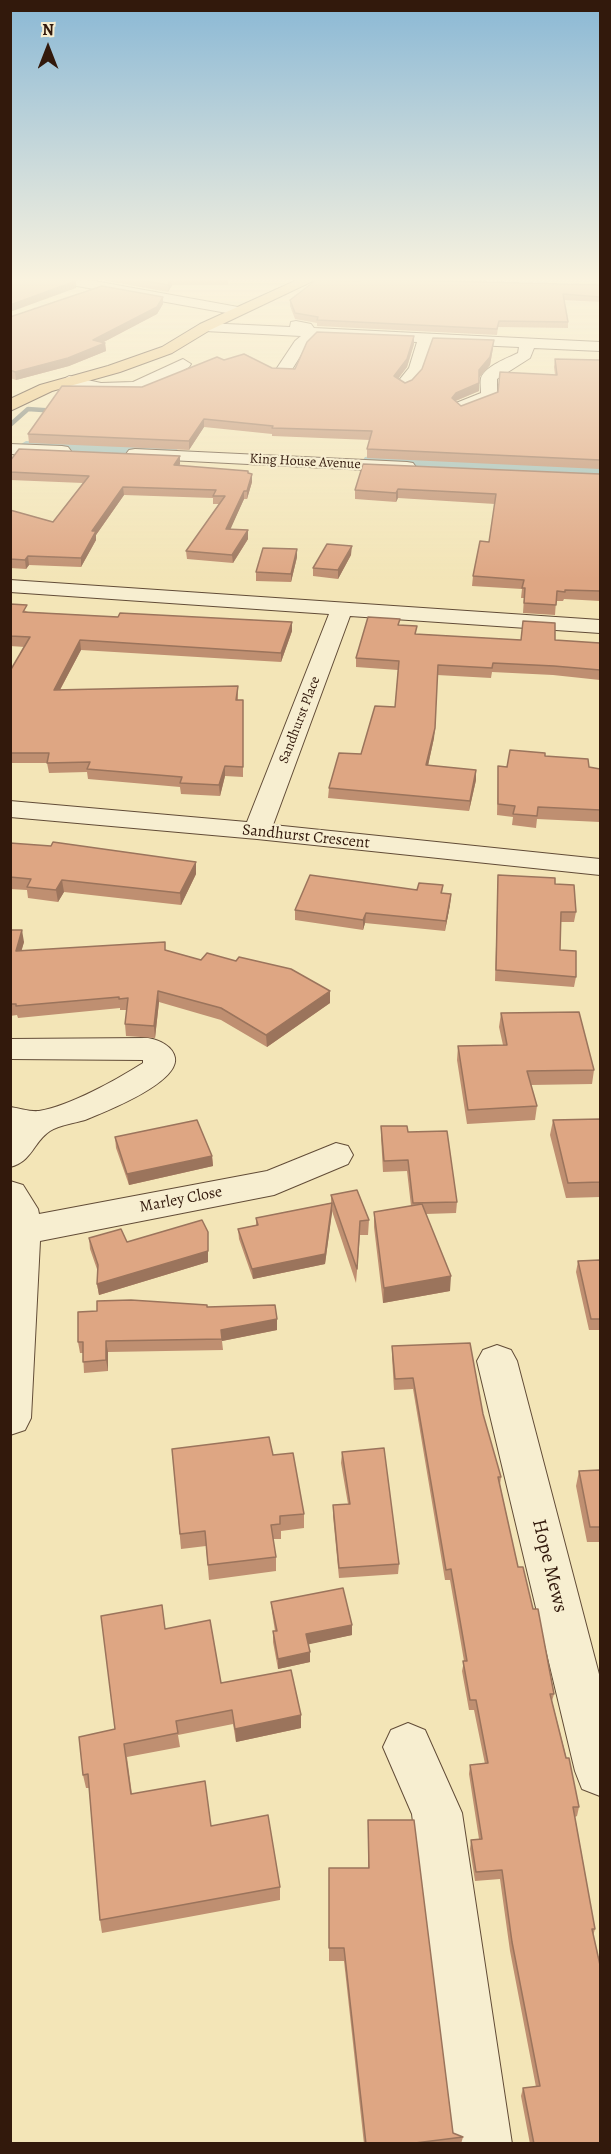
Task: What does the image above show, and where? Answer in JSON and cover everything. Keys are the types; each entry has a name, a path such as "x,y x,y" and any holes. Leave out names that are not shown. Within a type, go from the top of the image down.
{"main road":[{"path":"10,406 46,388 69,381"}],"street":[{"path":"69,381 89,387 130,386 151,381"},
{"path":"404,384 407,381"},
{"path":"462,407 489,396 489,381"},
{"path":"10,449 81,452"},
{"name":"King House Avenue","path":"117,454 423,468"},
{"path":"10,586 600,626"},
{"name":"Sandhurst Place","path":"257,831 342,609"},
{"name":"Sandhurst Crescent","path":"10,809 257,831 600,867"},
{"path":"10,1049 148,1048 159,1056 159,1067 131,1086 75,1111 24,1120 10,1155"},
{"name":"Marley Close","path":"22,1231 274,1182 336,1155"},
{"path":"10,1194 20,1209 22,1231 10,1419"},
{"name":"Hope Mews","path":"497,1361 600,1771"},
{"path":"408,1748 437,1813 483,2144"}],"building":[{"path":"158,381 401,381 405,383 411,381 479,381 479,383 456,393 452,398 461,406 498,392 499,381 600,381 600,460 367,449 372,431 272,428 273,426 204,419 189,441 28,434 62,386 142,387"},
{"path":"19,449 180,456 174,465 248,471 252,474 247,491 244,491 226,529 248,530 232,555 186,551 225,496 213,496 216,490 123,487 92,531 96,531 81,558 28,556 25,560 10,559 10,510 53,522 89,476 10,472 10,461"},
{"path":"363,464 600,474 600,591 557,591 556,605 524,603 525,588 522,588 524,580 473,576 480,541 489,542 496,494 398,489 396,493 355,490"},
{"path":"327,544 352,546 338,570 313,568"},
{"path":"263,548 297,549 291,574 256,572"},
{"path":"10,604 27,605 23,612 118,617 120,613 292,622 281,653 80,640 54,690 238,686 236,700 243,700 243,767 225,766 219,785 180,783 182,777 87,769 90,762 47,763 49,753 10,753 10,671 30,637 10,636"},
{"path":"368,617 400,619 398,625 417,626 415,634 521,640 523,621 555,623 555,640 600,643 600,670 493,663 492,668 438,665 435,728 426,765 476,770 470,801 329,788 339,753 361,754 375,706 395,707 399,661 356,658"},
{"path":"510,750 545,753 545,756 588,759 589,767 600,769 600,810 538,807 537,816 513,814 515,806 498,804 498,766 507,767"},
{"path":"53,842 196,862 180,893 62,880 56,890 27,887 31,879 10,877 10,843 51,846"},
{"path":"310,875 417,890 419,883 443,885 441,893 451,894 446,921 366,913 363,920 295,910"},
{"path":"498,875 555,878 555,884 574,885 576,912 561,912 560,950 576,951 576,977 496,970"},
{"path":"10,930 22,930 16,951 165,942 165,950 201,960 207,953 236,961 239,957 291,969 330,991 266,1035 221,1008 158,991 154,1026 125,1024 128,998 16,1006 16,1004 10,1004"},
{"path":"579,1012 594,1070 527,1071 537,1106 468,1110 458,1046 507,1045 501,1013"},
{"path":"600,1119 600,1182 568,1183 553,1120"},
{"path":"197,1120 212,1156 127,1174 115,1137"},
{"path":"381,1126 407,1126 408,1132 447,1131 457,1202 413,1203 408,1160 384,1161"},
{"path":"357,1190 369,1220 360,1221 357,1269 331,1195"},
{"path":"332,1203 325,1254 252,1269 238,1229 258,1225 256,1218"},
{"path":"422,1204 451,1276 384,1288 374,1212"},
{"path":"202,1220 208,1232 208,1251 97,1284 98,1265 89,1238 121,1229 127,1242"},
{"path":"600,1260 600,1319 591,1319 578,1261"},
{"path":"131,1300 207,1305 207,1307 275,1305 277,1319 221,1330 222,1339 106,1341 106,1360 83,1362 83,1342 78,1342 78,1312 97,1311 97,1301"},
{"path":"470,1343 483,1414 501,1477 498,1477 518,1567 523,1567 533,1609 538,1609 554,1694 550,1694 566,1758 569,1758 579,1807 573,1807 595,1929 592,1929 600,1965 600,2144 534,2144 523,2088 540,2086 512,1942 502,1870 476,1872 471,1840 482,1839 470,1765 488,1763 476,1700 470,1700 463,1661 467,1661 451,1569 446,1570 413,1378 395,1379 392,1346"},
{"path":"269,1437 273,1455 293,1453 304,1514 280,1516 280,1524 271,1525 276,1557 208,1565 205,1531 180,1534 172,1449"},
{"path":"384,1448 399,1564 339,1568 333,1505 350,1504 342,1452"},
{"path":"600,1470 600,1527 590,1527 579,1471"},
{"path":"343,1588 352,1625 306,1634 310,1652 278,1659 273,1631 277,1631 271,1602"},
{"path":"162,1605 165,1629 210,1620 221,1683 291,1670 301,1715 235,1729 232,1710 176,1721 178,1733 124,1744 131,1794 205,1781 211,1826 268,1815 280,1887 100,1920 88,1774 83,1775 79,1737 115,1729 101,1616"},
{"path":"368,1820 414,1820 453,2133 463,2137 407,2144 366,2144 344,1948 329,1948 329,1868 369,1868"}],"waterway":[{"path":"10,425 28,409 57,411"},
{"path":"26,446 171,453"},
{"path":"371,461 600,472"}]}
